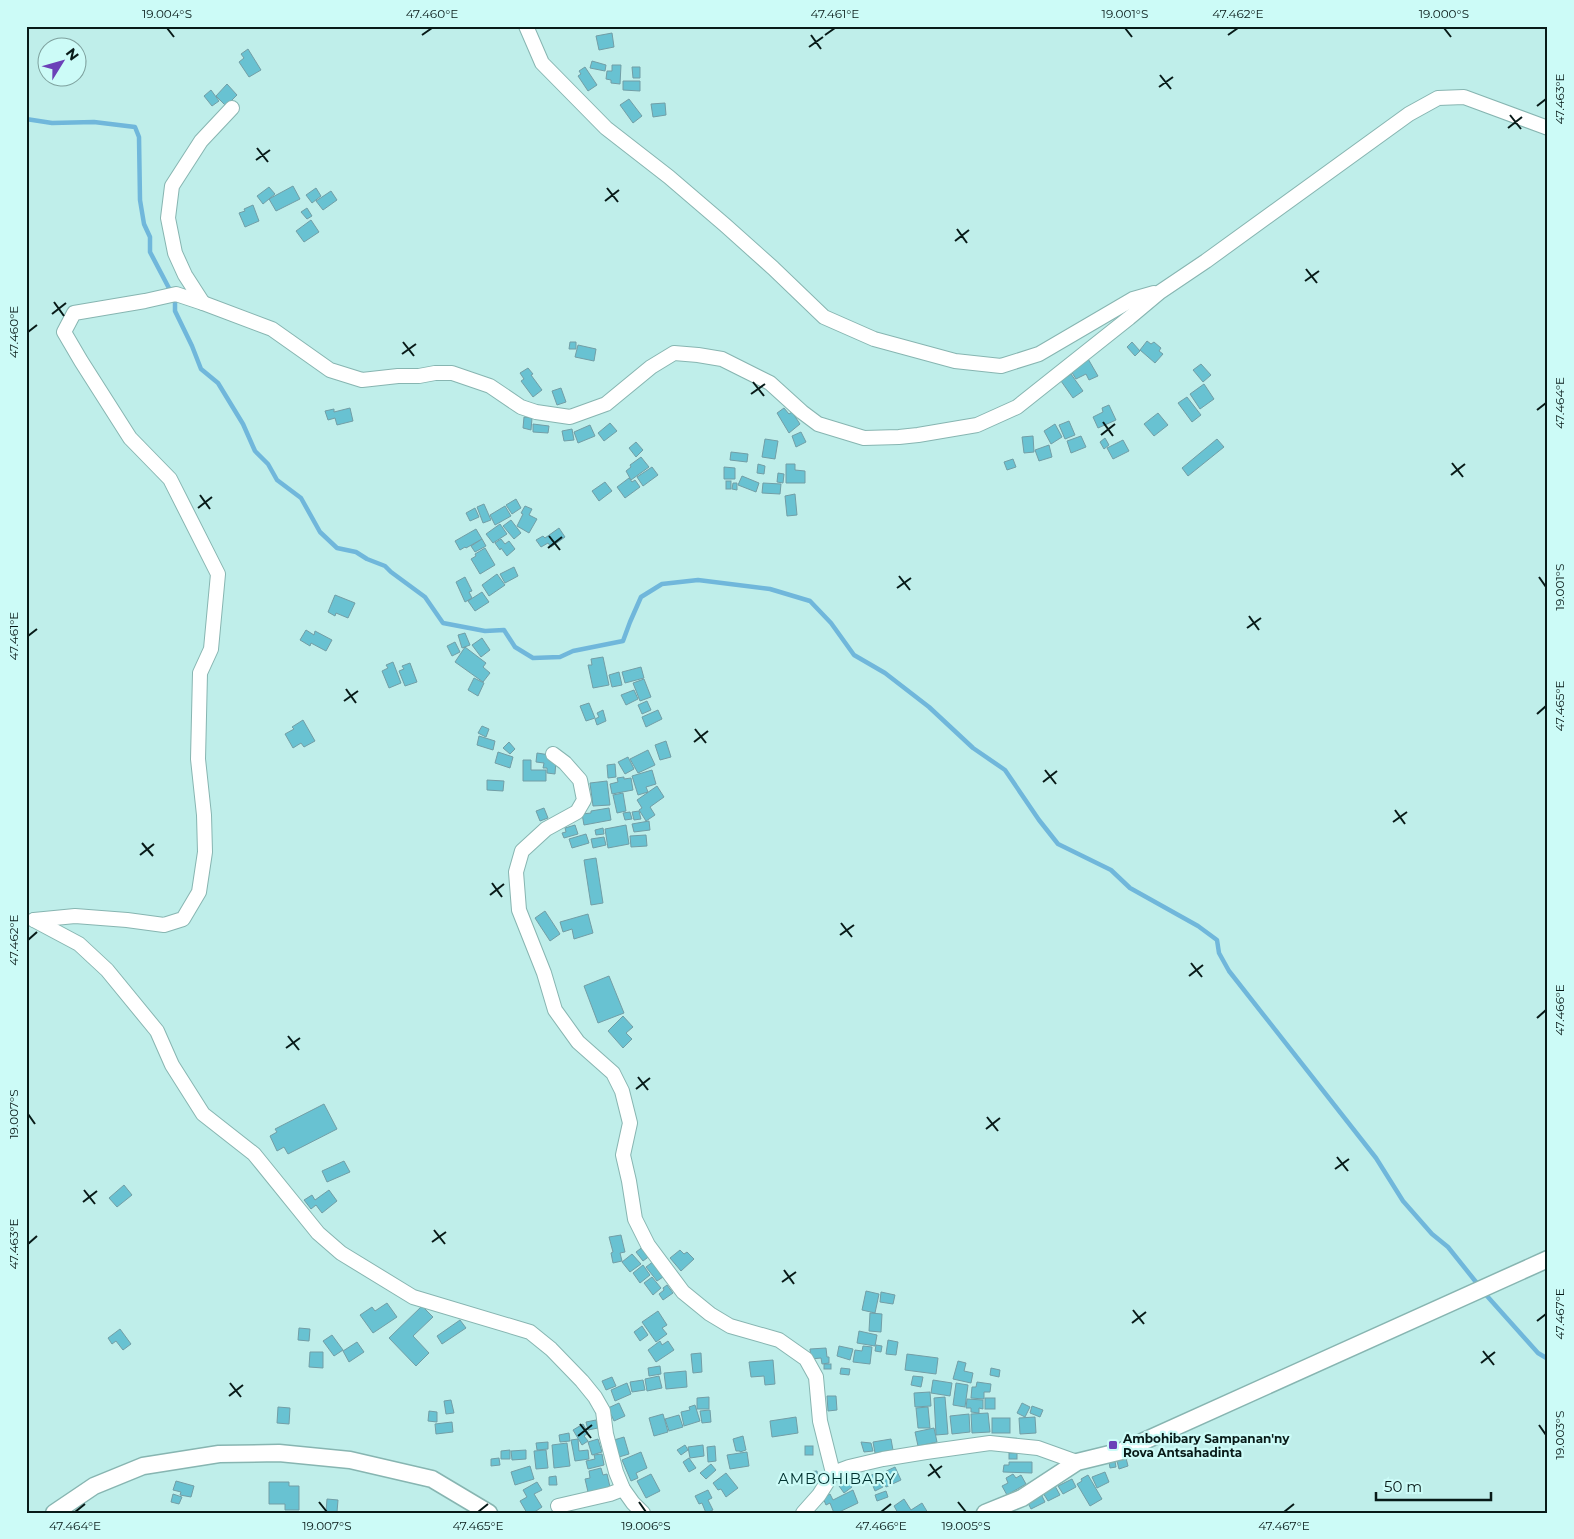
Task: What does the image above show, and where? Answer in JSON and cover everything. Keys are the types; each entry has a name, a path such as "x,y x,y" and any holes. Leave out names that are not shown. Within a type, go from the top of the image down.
{"street":[{"path":"526,26 542,63 606,128 669,176 774,268 824,317 874,339 954,361 1001,366 1039,354 1133,300 1160,292"},
{"path":"30,919 75,916 164,925 183,919 199,892 205,852 204,816 198,759 200,673 212,649 218,574 170,479 130,438 80,361 64,332 74,313 145,302 176,294 272,329 330,370 362,380 452,373 490,386 521,407 536,412 570,418 606,404 650,367 674,353 722,359 770,383 818,424 864,438 899,437 977,425 1017,407 1160,292 1213,256 1409,114 1438,98 1464,98 1548,128"},
{"path":"203,303 185,275 175,253 168,218 172,186 201,141 232,108"},
{"path":"554,754 580,780 584,800 577,812 546,829 522,851 516,872 519,910 544,973 556,1010 578,1042 613,1073 622,1092 630,1123 623,1155 630,1181 635,1219 648,1245 683,1292 710,1314 730,1326 779,1340 806,1359 816,1377 820,1421 833,1473"},
{"path":"30,919 79,944 106,970 157,1031 172,1065 203,1114 254,1154 318,1233 341,1253 413,1297 530,1332 551,1350 582,1381 603,1411 606,1434 616,1472 623,1489 632,1503 643,1513"},
{"path":"986,1513 1022,1498 1077,1462 1122,1451 1548,1259"},
{"path":"803,1513 819,1496 833,1473 849,1466 883,1459 990,1444 1038,1448 1077,1462"},
{"path":"54,1513 94,1486 143,1466 219,1454 279,1453 350,1460 432,1479 489,1513"},
{"path":"558,1506 610,1494 623,1489"}],"building":[{"path":"612,33 614,47 599,50 596,36"},
{"path":"248,49 261,70 249,77 239,62 244,58 241,54"},
{"path":"592,61 606,65 605,71 590,68"},
{"path":"612,65 621,65 620,84 611,83 611,80 606,79 607,71 612,71"},
{"path":"585,67 597,85 588,91 578,76 581,74 579,71"},
{"path":"632,67 640,67 640,78 633,78"},
{"path":"623,81 640,81 640,91 623,90"},
{"path":"227,84 237,95 226,106 216,96"},
{"path":"211,90 219,101 212,106 204,96"},
{"path":"629,99 642,116 633,123 620,105"},
{"path":"665,103 666,115 653,117 651,104"},
{"path":"293,186 300,199 276,211 269,199"},
{"path":"269,187 275,194 263,204 257,196"},
{"path":"316,188 321,196 312,203 306,195"},
{"path":"331,191 337,200 323,210 316,201"},
{"path":"253,205 259,221 245,227 239,213"},
{"path":"307,208 312,216 307,219 301,212"},
{"path":"311,220 319,232 304,242 296,231"},
{"path":"1147,341 1151,344 1154,342 1161,348 1159,351 1163,354 1155,363 1140,350"},
{"path":"570,342 576,342 576,349 569,349"},
{"path":"1132,342 1140,351 1135,356 1127,347"},
{"path":"578,345 596,349 594,361 575,357"},
{"path":"1087,357 1098,376 1089,380 1086,374 1076,379 1071,371"},
{"path":"1201,364 1211,375 1203,382 1193,370"},
{"path":"528,368 542,390 533,397 521,381 524,379 520,373"},
{"path":"1071,374 1083,391 1073,398 1061,381"},
{"path":"1204,384 1214,399 1200,409 1190,394"},
{"path":"561,388 566,402 557,405 552,391"},
{"path":"1187,397 1201,415 1192,422 1178,403"},
{"path":"1109,405 1116,420 1098,428 1093,417 1103,412 1102,408"},
{"path":"350,408 353,421 337,425 335,418 328,420 325,411 334,409 334,412"},
{"path":"784,408 789,414 792,412 800,424 789,433 777,413"},
{"path":"1158,413 1168,425 1154,436 1144,424"},
{"path":"524,417 532,418 531,430 523,428"},
{"path":"1069,421 1075,435 1065,439 1059,425"},
{"path":"610,423 617,431 604,441 598,433"},
{"path":"533,424 549,426 548,433 533,432"},
{"path":"1055,424 1062,437 1051,444 1044,431"},
{"path":"590,425 595,436 578,443 574,432"},
{"path":"572,429 574,440 564,441 562,431"},
{"path":"801,432 806,442 796,447 792,436"},
{"path":"1033,436 1034,452 1024,453 1022,437"},
{"path":"1081,436 1086,447 1071,453 1067,441"},
{"path":"1105,438 1109,445 1104,449 1100,442"},
{"path":"765,439 778,441 775,459 762,457"},
{"path":"1217,439 1224,447 1188,476 1182,468"},
{"path":"1123,440 1129,451 1113,459 1107,448"},
{"path":"636,442 643,450 636,457 629,448"},
{"path":"1049,445 1052,457 1039,461 1035,450"},
{"path":"731,452 748,454 747,462 730,460"},
{"path":"641,457 649,467 631,480 626,471 631,467 630,465"},
{"path":"1013,459 1016,467 1007,470 1004,462"},
{"path":"758,464 765,466 764,474 757,473"},
{"path":"786,464 795,464 795,470 805,471 805,483 786,483"},
{"path":"652,467 658,475 643,486 637,477"},
{"path":"724,467 735,468 735,479 724,479"},
{"path":"778,473 784,474 783,483 777,482"},
{"path":"742,476 759,483 756,492 738,485"},
{"path":"629,478 632,482 635,480 640,487 625,498 617,487"},
{"path":"726,481 731,481 731,489 726,489"},
{"path":"605,482 612,491 599,501 592,491"},
{"path":"733,483 737,483 737,490 732,489"},
{"path":"763,483 781,484 780,494 762,493"},
{"path":"795,494 797,515 787,516 785,496"},
{"path":"516,499 521,508 512,514 506,505"},
{"path":"484,504 491,520 483,523 477,507"},
{"path":"505,506 511,516 495,525 490,515"},
{"path":"525,506 532,509 529,515 537,519 529,533 517,526"},
{"path":"475,508 479,517 470,521 466,513"},
{"path":"511,520 521,533 514,539 503,526"},
{"path":"500,524 507,534 493,543 486,534"},
{"path":"559,528 565,537 551,547 548,543 541,547 536,540 543,536 545,538"},
{"path":"476,529 482,539 460,550 455,541"},
{"path":"482,539 486,546 475,552 471,546"},
{"path":"501,539 505,544 509,541 515,549 507,556 495,543"},
{"path":"485,548 495,565 480,574 471,559"},
{"path":"514,567 518,576 505,583 500,574"},
{"path":"497,574 505,585 489,596 482,585"},
{"path":"465,577 472,591 469,592 472,598 465,602 456,582"},
{"path":"482,592 489,602 475,611 468,601"},
{"path":"335,595 355,603 348,618 336,613 335,616 328,612"},
{"path":"306,630 314,635 315,631 332,640 326,651 311,643 310,646 300,640"},
{"path":"465,633 470,645 462,648 458,635"},
{"path":"482,638 490,650 481,657 472,645"},
{"path":"455,642 460,652 452,656 447,646"},
{"path":"465,647 486,663 483,667 490,673 483,682 455,662"},
{"path":"603,657 609,685 593,688 588,665 592,665 591,659"},
{"path":"393,662 401,683 389,688 382,671 388,668 386,665"},
{"path":"410,663 417,682 405,686 399,671 404,669 402,666"},
{"path":"641,667 644,678 625,683 622,672"},
{"path":"619,672 622,685 612,687 609,675"},
{"path":"474,678 484,683 478,696 468,690"},
{"path":"644,679 651,697 640,701 633,683"},
{"path":"634,690 638,699 626,705 621,695"},
{"path":"647,701 651,710 642,714 638,705"},
{"path":"589,703 595,718 586,721 580,706"},
{"path":"603,710 606,721 597,725 595,719 599,717 597,713"},
{"path":"658,710 662,719 646,727 642,717"},
{"path":"303,720 315,741 304,747 301,743 293,748 285,734 294,729 292,727"},
{"path":"482,726 489,729 486,737 478,733"},
{"path":"479,736 495,741 493,750 477,745"},
{"path":"666,741 671,757 660,760 655,745"},
{"path":"509,742 515,749 510,754 503,748"},
{"path":"648,750 655,765 638,773 630,759"},
{"path":"498,752 513,757 510,768 495,763"},
{"path":"537,753 550,755 556,761 555,774 547,773 547,768 543,768 544,763 536,762"},
{"path":"628,757 634,769 625,774 618,762"},
{"path":"523,760 531,760 531,770 546,770 546,781 523,781"},
{"path":"615,764 616,777 608,778 607,765"},
{"path":"652,770 656,784 646,787 648,792 638,795 632,776"},
{"path":"624,777 624,779 631,778 633,790 612,794 610,784 618,782 617,778"},
{"path":"487,780 504,781 503,791 487,790"},
{"path":"607,781 610,805 593,806 590,783"},
{"path":"657,786 664,797 650,807 655,815 646,821 639,810 642,808 637,800"},
{"path":"623,793 626,811 617,813 613,795"},
{"path":"544,808 548,818 540,821 536,811"},
{"path":"609,808 611,820 584,825 582,814"},
{"path":"639,811 641,819 634,820 632,812"},
{"path":"630,812 632,819 625,820 623,813"},
{"path":"649,821 650,830 634,832 632,824"},
{"path":"575,825 578,834 564,838 562,833 566,832 565,828"},
{"path":"626,825 629,844 608,848 605,829"},
{"path":"603,828 604,834 596,835 595,830"},
{"path":"586,834 589,843 572,848 569,839"},
{"path":"646,835 647,846 631,847 630,836"},
{"path":"604,837 606,845 593,848 591,839"},
{"path":"596,858 603,903 591,905 584,860"},
{"path":"545,911 560,934 550,941 535,918"},
{"path":"588,914 593,933 574,939 572,929 563,932 560,922"},
{"path":"609,976 624,1013 598,1023 584,986"},
{"path":"623,1016 633,1027 626,1033 632,1039 623,1048 608,1031"},
{"path":"324,1104 337,1129 288,1154 284,1147 277,1151 270,1136 277,1132 275,1129"},
{"path":"344,1161 350,1172 327,1182 322,1171"},
{"path":"124,1185 132,1195 117,1207 109,1198"},
{"path":"329,1190 337,1201 322,1213 316,1205 311,1209 304,1200 312,1195 315,1200"},
{"path":"621,1235 625,1252 620,1253 622,1261 613,1263 611,1253 613,1252 609,1237"},
{"path":"644,1246 651,1255 643,1261 636,1252"},
{"path":"680,1250 684,1254 687,1252 694,1259 681,1271 670,1258"},
{"path":"632,1254 641,1264 630,1272 622,1262"},
{"path":"654,1261 662,1271 659,1273 663,1277 657,1281 646,1267"},
{"path":"643,1265 650,1275 640,1283 633,1273"},
{"path":"652,1277 661,1288 653,1295 644,1283"},
{"path":"667,1285 673,1293 663,1300 659,1294"},
{"path":"866,1291 879,1294 875,1313 862,1310"},
{"path":"881,1292 895,1295 893,1304 880,1302"},
{"path":"387,1303 397,1317 373,1333 360,1315 372,1307 375,1311"},
{"path":"422,1306 433,1317 413,1336 429,1353 416,1366 389,1338"},
{"path":"658,1311 667,1325 662,1328 667,1334 656,1342 642,1322"},
{"path":"870,1313 882,1314 881,1332 869,1331"},
{"path":"460,1320 466,1328 442,1344 437,1336"},
{"path":"642,1326 648,1335 640,1341 634,1332"},
{"path":"299,1328 310,1329 309,1341 298,1340"},
{"path":"120,1329 131,1344 123,1350 116,1341 112,1344 108,1338"},
{"path":"859,1331 877,1335 875,1346 857,1343"},
{"path":"332,1335 343,1350 334,1356 323,1341"},
{"path":"888,1340 898,1342 896,1355 886,1354"},
{"path":"660,1341 662,1345 668,1341 674,1350 656,1362 648,1350"},
{"path":"357,1342 364,1352 349,1362 343,1351"},
{"path":"876,1345 882,1346 881,1352 875,1351"},
{"path":"839,1346 853,1349 850,1360 837,1356"},
{"path":"863,1346 872,1347 870,1364 853,1362 855,1350 862,1351"},
{"path":"826,1348 829,1363 822,1364 821,1358 811,1359 810,1349"},
{"path":"310,1352 323,1352 323,1368 309,1367"},
{"path":"701,1353 702,1372 693,1373 691,1354"},
{"path":"907,1354 938,1358 936,1374 905,1370"},
{"path":"773,1360 775,1384 765,1385 764,1376 751,1377 749,1362"},
{"path":"958,1361 966,1363 964,1371 973,1373 971,1383 953,1379"},
{"path":"824,1364 831,1364 831,1369 824,1369"},
{"path":"660,1366 661,1374 649,1376 648,1368"},
{"path":"841,1368 850,1369 849,1375 840,1374"},
{"path":"991,1368 1000,1370 999,1377 990,1375"},
{"path":"686,1371 687,1387 666,1389 664,1373"},
{"path":"659,1376 662,1388 647,1391 645,1379"},
{"path":"913,1376 923,1377 921,1387 911,1385"},
{"path":"612,1377 616,1386 606,1390 602,1381"},
{"path":"643,1380 645,1390 632,1392 630,1382"},
{"path":"933,1380 952,1383 950,1396 931,1393"},
{"path":"977,1382 991,1384 990,1392 984,1392 984,1399 971,1398 972,1387 976,1387"},
{"path":"627,1383 631,1394 615,1401 611,1390"},
{"path":"956,1383 968,1385 965,1407 953,1405"},
{"path":"930,1392 931,1406 915,1407 914,1393"},
{"path":"827,1396 836,1396 837,1410 828,1411"},
{"path":"709,1397 709,1409 697,1409 697,1398"},
{"path":"945,1397 948,1434 936,1435 934,1398"},
{"path":"985,1398 995,1398 995,1409 985,1409"},
{"path":"967,1399 983,1400 983,1409 979,1408 979,1413 971,1412 971,1408 966,1408"},
{"path":"451,1400 454,1413 446,1414 444,1401"},
{"path":"619,1403 625,1416 614,1421 608,1408"},
{"path":"1022,1403 1030,1407 1025,1417 1017,1413"},
{"path":"695,1405 700,1421 684,1426 681,1412 690,1410 689,1407"},
{"path":"1032,1406 1043,1410 1040,1417 1030,1413"},
{"path":"278,1407 290,1408 289,1424 277,1423"},
{"path":"928,1407 930,1428 918,1428 916,1408"},
{"path":"710,1410 711,1422 702,1423 700,1411"},
{"path":"429,1411 437,1412 437,1422 428,1421"},
{"path":"988,1413 990,1432 972,1433 971,1414"},
{"path":"663,1414 668,1432 654,1436 649,1418"},
{"path":"969,1414 970,1432 952,1434 950,1416"},
{"path":"679,1415 683,1427 669,1431 665,1419"},
{"path":"796,1417 798,1433 772,1437 770,1421"},
{"path":"1035,1417 1036,1433 1020,1434 1019,1418"},
{"path":"992,1418 1010,1418 1010,1433 992,1433"},
{"path":"596,1420 598,1428 588,1430 586,1422"},
{"path":"452,1422 453,1432 436,1434 435,1424"},
{"path":"583,1424 588,1433 584,1436 588,1441 582,1445 573,1430"},
{"path":"934,1428 937,1442 918,1446 915,1432"},
{"path":"569,1433 570,1441 560,1442 559,1435"},
{"path":"743,1436 746,1450 736,1451 733,1439"},
{"path":"624,1437 629,1454 619,1457 614,1440"},
{"path":"578,1439 579,1451 588,1450 589,1459 575,1461 571,1440"},
{"path":"598,1439 602,1452 592,1455 588,1442"},
{"path":"891,1439 893,1450 875,1453 873,1442"},
{"path":"548,1442 548,1449 537,1450 536,1443"},
{"path":"861,1442 871,1443 873,1451 864,1452"},
{"path":"567,1443 570,1466 554,1468 552,1445"},
{"path":"685,1445 688,1450 681,1455 677,1450"},
{"path":"703,1445 704,1456 690,1458 688,1447"},
{"path":"715,1446 716,1461 708,1462 707,1447"},
{"path":"805,1446 813,1446 813,1455 805,1455"},
{"path":"510,1450 510,1459 501,1459 501,1451"},
{"path":"526,1450 526,1459 512,1460 511,1451"},
{"path":"546,1450 548,1468 536,1469 534,1451"},
{"path":"641,1452 647,1468 636,1473 638,1478 631,1481 622,1460"},
{"path":"747,1452 749,1466 730,1469 727,1455"},
{"path":"1009,1453 1017,1453 1017,1459 1009,1459"},
{"path":"602,1454 604,1465 588,1469 586,1461 595,1459 594,1455"},
{"path":"499,1458 500,1465 491,1466 491,1459"},
{"path":"689,1458 696,1468 689,1472 683,1462"},
{"path":"1126,1458 1128,1466 1119,1469 1117,1461"},
{"path":"1115,1461 1116,1467 1110,1468 1109,1462"},
{"path":"1009,1462 1032,1462 1032,1473 1003,1472 1004,1465 1009,1465"},
{"path":"711,1464 716,1470 706,1479 700,1473"},
{"path":"530,1466 534,1479 515,1485 511,1472"},
{"path":"895,1467 901,1480 886,1487 880,1474"},
{"path":"601,1468 603,1475 607,1474 610,1487 588,1492 585,1479 590,1478 589,1471"},
{"path":"817,1471 818,1479 807,1480 806,1472"},
{"path":"1105,1472 1109,1482 1097,1488 1092,1477"},
{"path":"726,1473 738,1488 726,1497 721,1489 718,1490 713,1483"},
{"path":"857,1473 862,1479 855,1485 849,1479"},
{"path":"877,1473 883,1487 875,1491 869,1476"},
{"path":"651,1474 660,1491 646,1498 637,1481"},
{"path":"1013,1474 1016,1478 1021,1475 1026,1484 1007,1495 1002,1486 1008,1483 1006,1478"},
{"path":"1088,1475 1102,1499 1090,1506 1077,1484"},
{"path":"556,1476 557,1485 549,1485 549,1477"},
{"path":"1072,1479 1076,1487 1063,1494 1058,1486"},
{"path":"847,1480 852,1487 844,1493 839,1486"},
{"path":"176,1481 194,1486 191,1497 180,1495 181,1492 173,1490"},
{"path":"269,1482 289,1482 289,1486 299,1486 299,1510 285,1510 285,1504 269,1504"},
{"path":"537,1482 542,1490 534,1494 542,1507 533,1513 527,1513 520,1501 527,1497 523,1490"},
{"path":"1055,1486 1060,1495 1048,1501 1043,1493"},
{"path":"708,1490 712,1498 708,1500 713,1510 706,1513 702,1503 699,1504 695,1496"},
{"path":"853,1490 858,1503 837,1513 834,1513 830,1503 826,1505 823,1498 830,1494 833,1500"},
{"path":"886,1491 888,1497 877,1501 875,1495"},
{"path":"173,1494 182,1497 179,1504 171,1502"},
{"path":"1041,1494 1045,1502 1031,1509 1027,1501"},
{"path":"327,1499 338,1500 337,1512 326,1512"},
{"path":"904,1499 911,1510 922,1503 928,1513 898,1513 894,1506"}],"waterway":[{"path":"26,119 52,123 94,122 135,127 139,137 140,200 144,224 150,237 150,252 171,292"},
{"path":"175,301 175,311 201,369 218,383 243,424 255,451 268,464 277,480 301,498 320,532 337,548 356,552 367,559 385,566 425,597 443,623 485,631 504,630 515,647 533,658 560,657 573,651 623,641 641,597 662,584 698,580 770,589 810,601 831,623 854,655 885,673 929,707 973,748 1005,770 1058,844 1111,870 1130,888 1198,926 1217,940 1219,953 1229,971 1376,1158 1403,1201 1432,1234 1448,1247 1476,1282"},
{"path":"1487,1296 1538,1353 1548,1359"}],"place":[{"name":"Ambohibary Sampanan'ny Rova Antsahadinta","path":"1113,1445"}],"district":[{"name":"AMBOHIBARY","path":"837,1478"}]}
